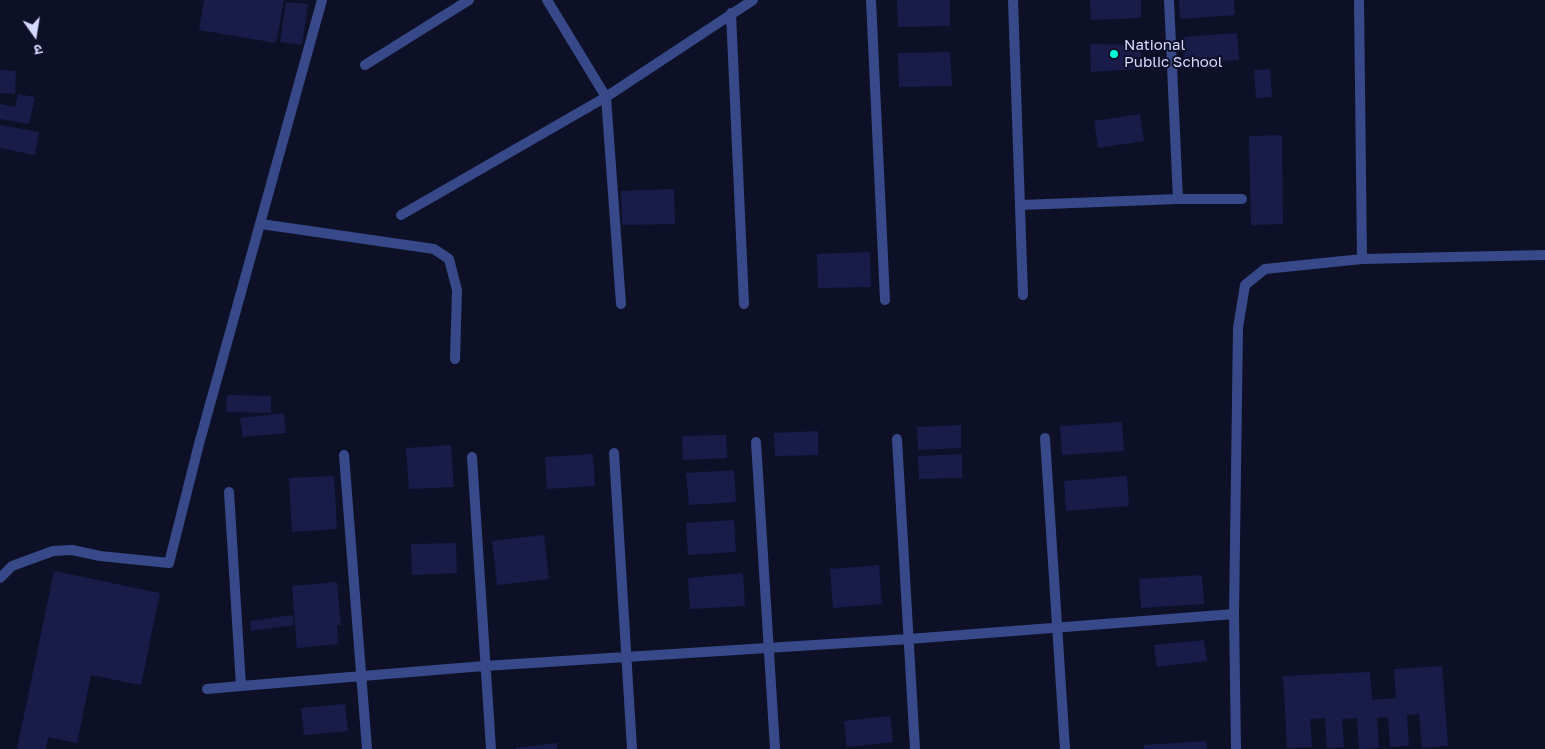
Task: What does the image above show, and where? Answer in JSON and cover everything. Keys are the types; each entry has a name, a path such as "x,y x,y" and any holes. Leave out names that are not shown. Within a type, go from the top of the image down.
{"street":[{"path":"0,578 12,566 54,551 72,550 100,556 169,563 199,444 322,0"},
{"path":"365,65 469,0"},
{"path":"547,0 606,96 621,304"},
{"path":"400,215 606,96 753,0"},
{"path":"871,0 885,300"},
{"path":"1013,0 1023,295"},
{"path":"1169,0 1178,199"},
{"path":"1358,0 1362,259"},
{"path":"731,13 744,304"},
{"path":"1021,205 1178,199 1242,199"},
{"path":"261,224 434,249 449,259 457,290 455,360"},
{"path":"1236,749 1234,614 1238,328 1245,285 1265,269 1362,259 1545,255"},
{"path":"1045,438 1056,628 1066,749"},
{"path":"897,439 915,749"},
{"path":"756,442 767,646 775,749"},
{"path":"614,453 632,749"},
{"path":"344,455 367,749"},
{"path":"472,457 484,666 491,749"},
{"path":"229,492 241,686"},
{"path":"207,689 484,666 767,646 909,639 1234,614"}],"building":[{"path":"204,0 284,0 276,43 199,30"},
{"path":"897,0 950,0 950,26 898,27"},
{"path":"1090,0 1141,0 1141,18 1091,20"},
{"path":"1179,0 1234,0 1235,15 1180,19"},
{"path":"286,2 308,4 302,45 280,42"},
{"path":"1237,33 1239,60 1184,63 1182,37"},
{"path":"1090,44 1141,45 1141,69 1091,72"},
{"path":"950,52 952,86 899,87 898,53"},
{"path":"1270,69 1272,97 1256,98 1254,70"},
{"path":"0,70 16,71 15,94 0,93"},
{"path":"18,94 35,97 29,124 0,119 0,104 15,107"},
{"path":"1140,114 1144,141 1098,148 1094,121"},
{"path":"0,125 39,132 35,155 0,148"},
{"path":"1282,135 1283,224 1251,225 1249,136"},
{"path":"674,189 675,224 622,225 621,191"},
{"path":"870,252 871,287 818,288 817,254"},
{"path":"227,395 271,396 271,413 226,412"},
{"path":"284,413 286,433 243,437 240,418"},
{"path":"1122,422 1124,451 1062,455 1060,426"},
{"path":"961,425 961,448 918,450 917,427"},
{"path":"818,431 818,455 775,456 774,433"},
{"path":"726,435 727,458 683,460 682,436"},
{"path":"451,445 454,487 409,489 406,448"},
{"path":"593,454 595,486 547,489 545,457"},
{"path":"962,454 962,478 919,479 918,456"},
{"path":"734,470 736,502 689,505 686,473"},
{"path":"334,476 337,529 292,532 289,478"},
{"path":"1127,476 1129,506 1066,511 1064,481"},
{"path":"734,520 736,552 688,555 686,523"},
{"path":"544,535 549,579 497,585 492,541"},
{"path":"456,543 457,573 412,575 411,544"},
{"path":"879,565 882,604 833,608 830,569"},
{"path":"54,571 160,593 141,685 91,675 77,743 48,737 46,749 17,749"},
{"path":"743,573 745,606 690,609 688,578"},
{"path":"1202,575 1204,604 1141,608 1139,579"},
{"path":"337,582 341,625 337,625 338,644 297,648 292,586"},
{"path":"293,615 294,625 251,631 250,621"},
{"path":"1204,640 1207,661 1157,667 1154,645"},
{"path":"1442,666 1448,746 1422,748 1419,714 1407,715 1409,746 1390,747 1388,717 1377,718 1379,748 1359,749 1357,718 1342,719 1344,747 1327,748 1325,718 1310,719 1312,747 1287,748 1283,676 1370,672 1372,700 1396,698 1394,669"},
{"path":"345,704 348,731 304,735 301,708"},
{"path":"890,716 893,742 847,747 844,721"},
{"path":"1206,741 1207,749 1144,749 1144,745"},
{"path":"557,743 557,749 516,749 516,748"}],"place":[{"name":"National Public School","path":"1114,54"}]}
